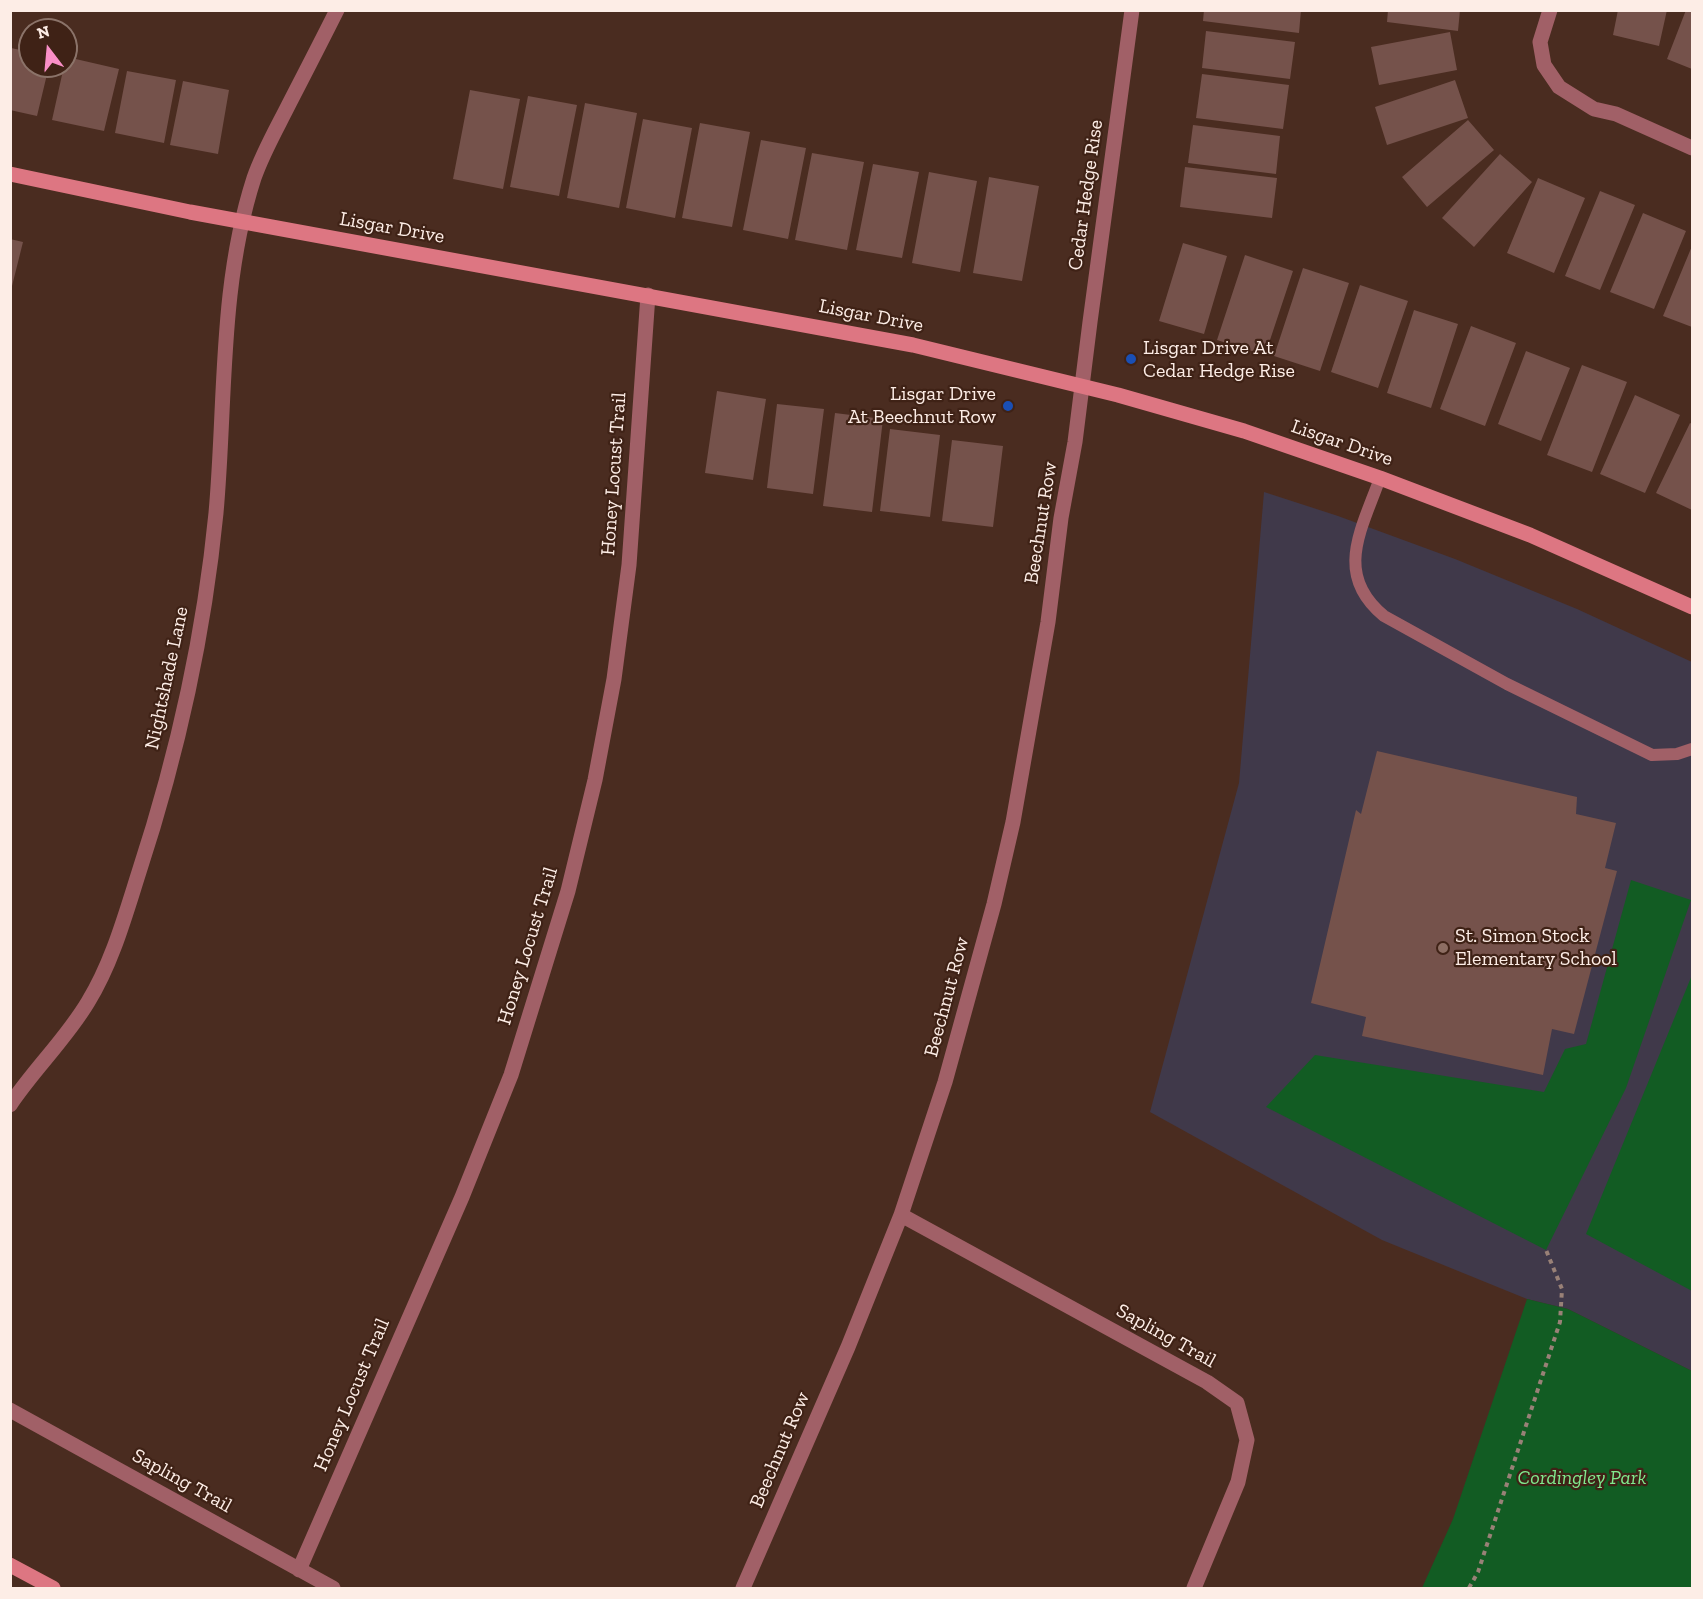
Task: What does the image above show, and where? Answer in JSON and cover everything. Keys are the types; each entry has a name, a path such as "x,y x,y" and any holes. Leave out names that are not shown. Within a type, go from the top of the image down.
{"street":[{"name":"Nightshade Lane","path":"10,1104 88,1002 121,930 154,827 180,730 195,660 209,573 218,483 232,278 243,222 255,177 270,142 337,10"},
{"name":"Cedar Hedge Rise","path":"1082,386 1132,10"},
{"path":"1550,10 1540,42 1544,65 1559,87 1594,109 1616,114 1692,148"},
{"name":"Lisgar Drive","path":"10,174 243,222 913,345 1082,386 1244,431 1380,478 1530,536 1692,608"},
{"name":"Honey Locust Trail","path":"299,1570 462,1197 506,1086 568,891 595,780 614,679 629,565 648,295"},
{"name":"Beechnut Row","path":"743,1588 848,1347 901,1215 970,998 1012,822 1048,622 1082,386"},
{"name":"Sapling Trail","path":"901,1215 1207,1382 1237,1403 1247,1440 1238,1482 1194,1588"},
{"name":"Sapling Trail","path":"10,1410 333,1588"},
{"path":"10,1565 52,1588"}],"lane":[{"path":"1380,478 1356,548 1355,562 1357,579 1362,592 1374,608 1384,616 1508,684 1652,755 1677,754 1692,749"}],"path":[{"path":"1469,1588 1478,1572 1560,1322 1562,1289 1546,1250"}],"shaded area":[{"name":"St. Simon Stock Elementary School","path":"1264,492 1338,516 1455,559 1577,609 1692,662 1692,1371 1568,1309 1527,1299 1382,1240 1150,1112 1239,783"}],"green space":[{"path":"1631,880 1691,900 1626,1088 1546,1250 1266,1107 1315,1055 1544,1092 1565,1049 1586,1044"},
{"path":"1692,975 1692,1291 1586,1234"},
{"name":"Cordingley Park","path":"1527,1299 1568,1309 1692,1371 1692,1588 1422,1588 1453,1519"}],"building":[{"path":"1204,10 1301,10 1299,33 1203,21"},
{"path":"1388,10 1460,10 1458,31 1387,22"},
{"path":"1618,10 1667,10 1659,46 1613,35"},
{"path":"1686,10 1692,10 1692,69 1667,59"},
{"path":"1206,31 1295,42 1290,79 1202,68"},
{"path":"1450,32 1457,70 1379,85 1371,47"},
{"path":"11,48 18,49 18,78 46,78 37,116 10,110"},
{"path":"78,60 119,69 104,131 52,120 61,78 78,78"},
{"path":"127,71 176,80 164,143 115,133"},
{"path":"1202,74 1289,85 1283,129 1196,118"},
{"path":"1455,80 1468,118 1387,145 1375,107"},
{"path":"183,81 229,90 218,154 170,145"},
{"path":"470,90 520,99 503,189 453,179"},
{"path":"528,96 577,105 559,196 510,187"},
{"path":"585,103 637,113 619,208 567,198"},
{"path":"643,119 692,128 675,218 626,208"},
{"path":"1468,120 1494,150 1427,207 1402,177"},
{"path":"700,123 750,132 732,227 682,218"},
{"path":"1193,125 1280,136 1276,174 1188,163"},
{"path":"761,140 806,148 788,239 743,230"},
{"path":"812,153 864,162 847,250 795,240"},
{"path":"1500,154 1532,182 1474,247 1442,218"},
{"path":"873,164 919,172 902,258 856,250"},
{"path":"1185,167 1277,178 1272,218 1180,207"},
{"path":"929,172 977,181 960,272 912,263"},
{"path":"989,177 1039,186 1022,281 973,273"},
{"path":"1538,178 1585,198 1554,273 1507,253"},
{"path":"1600,191 1635,205 1600,290 1565,276"},
{"path":"1643,213 1686,231 1654,309 1610,292"},
{"path":"10,239 23,242 11,290 10,290"},
{"path":"1183,243 1227,256 1204,334 1159,321"},
{"path":"1692,246 1692,327 1663,316"},
{"path":"1245,255 1293,271 1265,355 1217,340"},
{"path":"1303,268 1349,283 1320,371 1274,356"},
{"path":"1360,285 1408,301 1378,388 1331,372"},
{"path":"1414,310 1458,324 1431,408 1387,393"},
{"path":"1471,326 1516,343 1485,426 1440,409"},
{"path":"1526,351 1570,368 1541,441 1498,424"},
{"path":"1582,365 1627,382 1592,472 1547,455"},
{"path":"717,391 766,399 753,480 705,473"},
{"path":"1635,395 1680,415 1645,493 1600,474"},
{"path":"777,404 824,409 813,494 767,488"},
{"path":"835,413 883,419 872,512 823,506"},
{"path":"1690,423 1692,424 1692,510 1656,493"},
{"path":"890,429 940,435 930,517 880,511"},
{"path":"952,440 1003,446 993,527 942,521"},
{"name":"St. Simon Stock Elementary School","path":"1377,751 1577,797 1576,814 1616,823 1605,868 1617,871 1574,1034 1552,1029 1543,1075 1362,1036 1366,1017 1311,1003 1356,810 1361,814"}],"place":[{"name":"Lisgar Drive At Cedar Hedge Rise","path":"1131,359"},
{"name":"Lisgar Drive At Beechnut Row","path":"1008,406"},
{"name":"St. Simon Stock Elementary School","path":"1443,948"}]}
